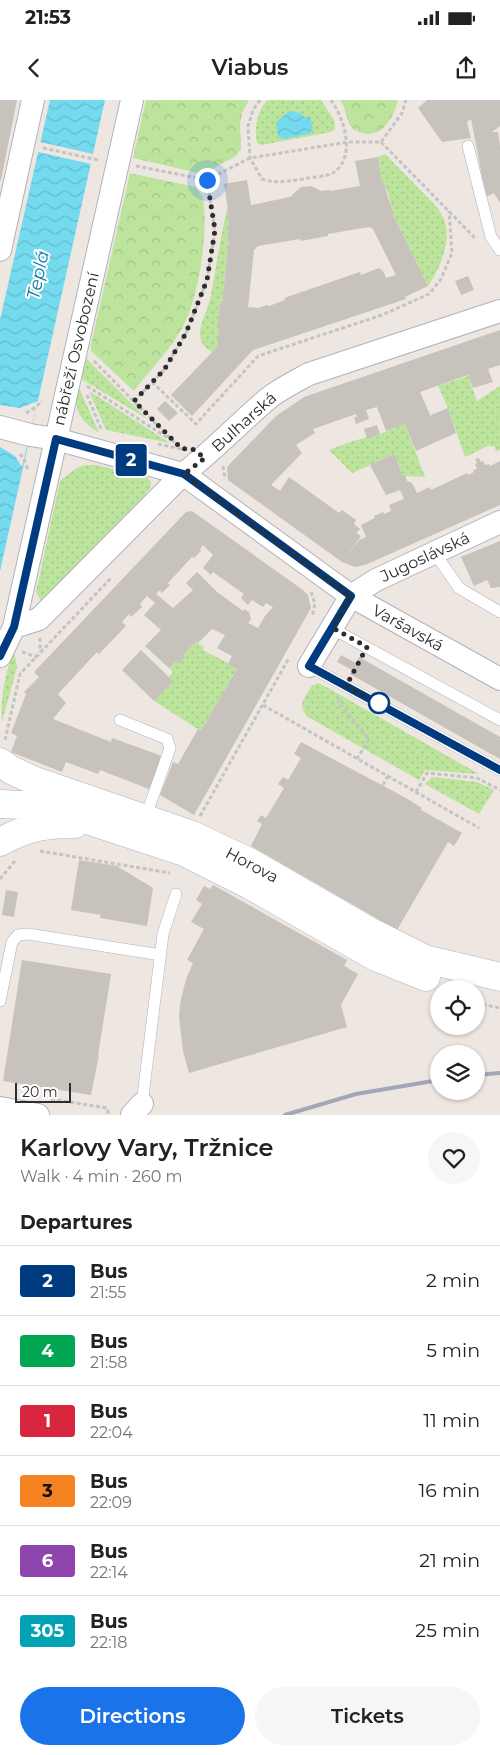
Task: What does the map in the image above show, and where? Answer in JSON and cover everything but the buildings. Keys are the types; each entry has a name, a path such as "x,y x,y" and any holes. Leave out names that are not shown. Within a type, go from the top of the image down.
{"street":[{"path":"0,250 33,100"},
{"name":"nábřeží Osvobození","path":"14,627 78,345 102,161 132,100"},
{"name":"Bulharská","path":"14,627 40,619 184,474 205,458 271,396 310,374 500,311"},
{"name":"Varšavská","path":"0,427 30,435 56,439 184,474 351,596 500,679"},
{"name":"Jugoslávská","path":"351,596 376,580 500,522"},
{"path":"300,661 333,628 351,596"},
{"path":"0,656 14,627"},
{"name":"Horova","path":"4,754 11,770 138,826 184,852 250,885 376,957 436,980"},
{"name":"Horova","path":"0,804 22,805 192,835 248,862 369,931 426,959 500,977"},
{"path":"10,848 19,832 50,824 138,826"},
{"path":"485,992 500,995"},
{"path":"0,1108 43,1107"}],"lane":[{"path":"468,146 492,237 500,250"},
{"path":"442,549 459,588 500,612"},
{"path":"333,628 500,720"},
{"path":"300,661 500,770"},
{"path":"120,720 167,739 170,748 138,826"},
{"path":"137,1109 163,934 176,894"},
{"path":"0,1001 12,942 18,935 28,934 161,955"}],"path":[{"path":"260,100 248,126 250,158 262,179 274,183 332,174 342,164 348,142 338,110 331,100"},
{"path":"381,142 402,113 406,100"},
{"path":"39,147 102,161 207,180 250,158 348,142 381,142 449,212 452,253 441,279 429,294 382,315 258,356 196,424 152,382"},
{"path":"134,401 164,370 186,333 207,280 215,230 207,180"},
{"path":"78,345 182,449"},
{"path":"103,433 82,383 173,441"},
{"path":"156,444 182,449 191,448 205,458"},
{"path":"225,482 223,466 229,459"},
{"path":"4,754 5,740 20,674 115,574"},
{"path":"308,587 315,604 309,623"},
{"path":"40,619 40,653"},
{"path":"357,759 369,739 338,702 367,647"},
{"path":"198,820 263,705 300,661"},
{"path":"356,667 500,748"},
{"path":"263,705 479,828"},
{"path":"416,792 427,773 477,778 500,790"},
{"path":"383,785 388,776"},
{"path":"0,880 10,848"},
{"path":"35,850 174,874"},
{"path":"485,1005 500,1008"},
{"path":"43,1107 107,1108 110,1115"}],"green space":[{"path":"146,100 249,100 242,113 240,124 241,149 236,156 203,174 133,158"},
{"path":"267,100 321,100 334,120 335,129 331,132 262,145 257,143 257,120"},
{"path":"340,100 398,100 394,113 386,125 376,133 369,134 352,128"},
{"path":"385,154 436,206 445,221 447,234 445,250 436,273 428,286 391,211 393,210 384,182 382,182 378,157"},
{"path":"130,173 195,187 202,196 204,214 201,267 187,318 171,346 134,391 91,351"},
{"path":"227,209 229,224 227,239 229,239 222,304 220,304 217,328 219,329 217,347 212,352 202,343 200,330 210,300"},
{"path":"83,355 147,419 78,377"},
{"path":"468,376 477,401 500,386 500,450 496,451 494,446 491,447 490,445 465,457 448,408 438,386"},
{"path":"77,383 99,433 86,423 79,412 76,400"},
{"path":"89,391 170,443 106,430"},
{"path":"405,424 425,477 402,476 395,454 352,473 329,450 380,434"},
{"path":"85,465 96,465 146,477 151,481 151,487 146,493 150,496 44,607 36,592 60,481 75,469"},
{"path":"196,642 204,647 203,650 237,669 201,731 154,701 173,681 169,677 173,672 169,668 176,662 178,664 183,655"},
{"path":"13,654 15,655 17,667 2,722 4,687"},
{"path":"319,683 479,774 425,770 419,780 308,717 304,712 303,701 312,685"},
{"path":"432,777 477,782 494,790 479,814 425,784"}],"water":[{"name":"Teplá","path":"50,100 105,100 0,571 0,320"},
{"path":"289,111 300,113 306,118 310,117 313,129 309,134 283,139 278,136 276,123"}],"pier":[{"path":"40,142 93,154 91,164 38,152"},
{"path":"38,401 22,467 15,456 0,447 0,405 20,408"}],"railway":[{"path":"485,1074 500,1073"},
{"path":"285,1115 356,1094 430,1082"}],"bus line":[{"name":"2","path":"0,656 14,627 56,439 184,474 351,596 309,666 500,770"}],"route":[{"path":"207,180 215,230 207,280 186,333 164,370 134,401 182,449 191,448 205,458 184,474 351,596 333,628 367,647 346,686 379,703"}]}
